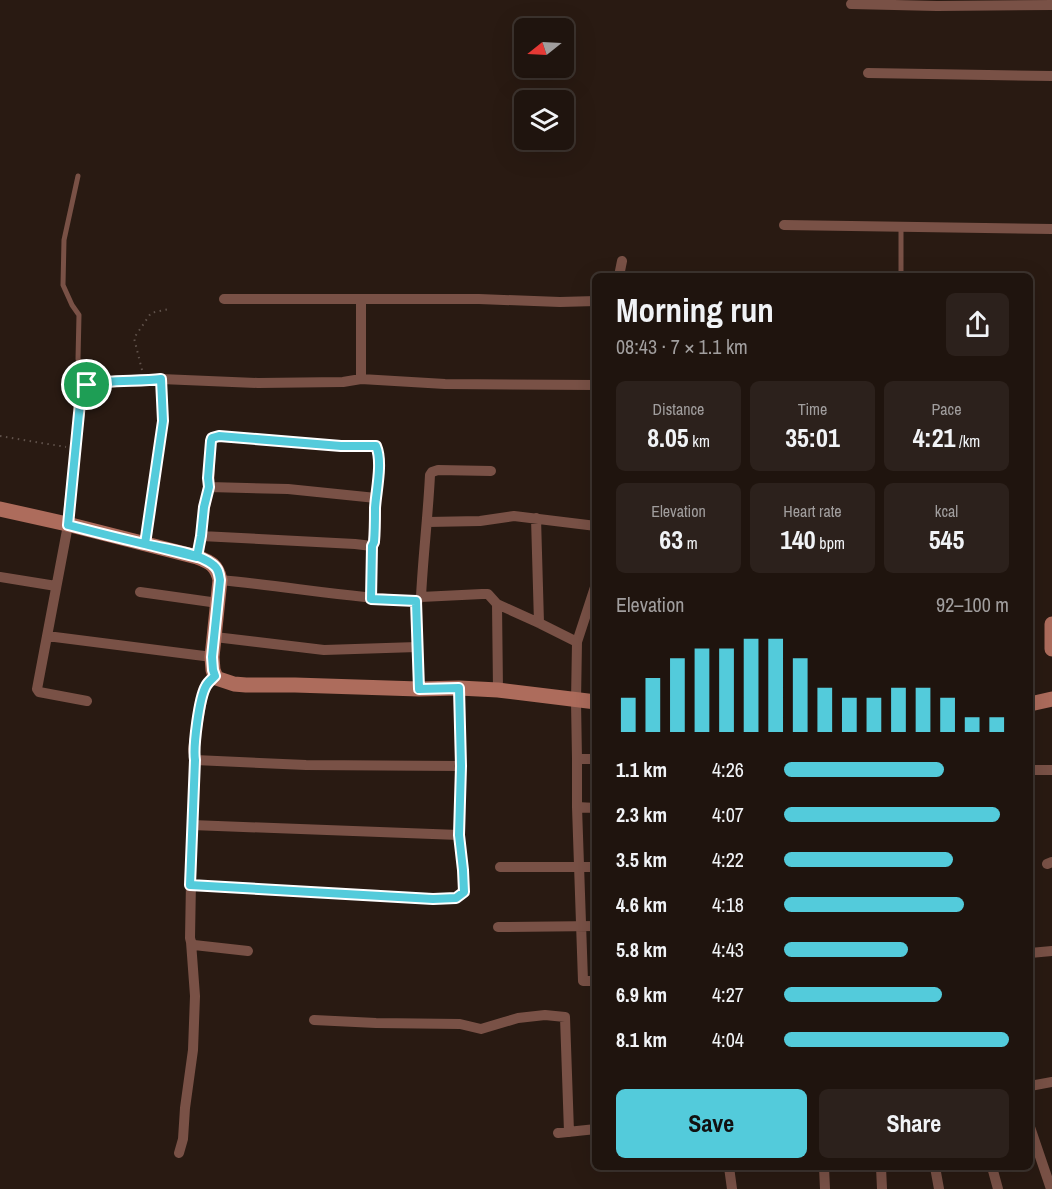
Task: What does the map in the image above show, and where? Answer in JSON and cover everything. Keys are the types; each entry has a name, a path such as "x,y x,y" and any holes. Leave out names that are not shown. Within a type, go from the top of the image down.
{"main road":[{"path":"0,509 197,557 213,565 219,571 220,580 212,657 213,670 216,678 225,682 246,686 498,690 592,702"},
{"path":"1052,626 1052,649"},
{"path":"1033,703 1052,699"}],"street":[{"path":"851,4 938,6 1052,4"},
{"path":"868,73 1052,76"},
{"path":"784,225 1052,229"},
{"path":"620,273 622,261"},
{"path":"224,299 592,301"},
{"path":"361,300 361,379"},
{"path":"145,544 163,421 161,379"},
{"path":"87,701 39,692 37,689 67,525 80,403 82,392 87,385 95,382 161,379 343,382 361,379 445,384 592,386"},
{"path":"197,557 209,487 212,438 219,436 341,446 376,446 379,457 372,546 371,599"},
{"path":"419,689 417,647 419,599 428,522 430,475 438,470 491,471"},
{"path":"209,487 288,489 376,498"},
{"path":"428,522 480,521 514,516 592,525"},
{"path":"536,518 539,622"},
{"path":"201,536 372,546"},
{"path":"0,577 56,586"},
{"path":"220,580 371,599 419,599 488,594 497,603 577,642"},
{"path":"140,592 218,603"},
{"path":"592,596 577,642 576,700 583,981 592,981"},
{"path":"497,603 498,690"},
{"path":"47,636 212,657"},
{"path":"215,638 324,650 417,647"},
{"path":"178,1153 183,1139 193,1050 195,996 190,885 195,760 193,749 203,694 207,684 215,676"},
{"path":"190,885 433,899 456,898 464,892 459,835 461,766 459,688"},
{"path":"577,759 592,759"},
{"path":"195,760 306,765 461,766"},
{"path":"1033,770 1052,770"},
{"path":"577,807 592,808"},
{"path":"192,825 459,835"},
{"path":"500,867 592,867"},
{"path":"498,927 592,926"},
{"path":"191,942 194,945 248,951"},
{"path":"1033,953 1052,951"},
{"path":"314,1020 460,1024 481,1029 518,1018 544,1015 565,1017 563,1132 592,1129"},
{"path":"1033,1085 1052,1082"},
{"path":"1033,1136 1051,1189"},
{"path":"729,1170 732,1189"},
{"path":"824,1170 825,1189"},
{"path":"881,1170 882,1189"},
{"path":"936,1170 939,1189"},
{"path":"993,1170 998,1189"}],"lane":[{"path":"78,176 64,240 63,285 72,305 80,315 78,359 87,385"},
{"path":"901,227 901,273"}],"path":[{"path":"144,381 134,338 151,313 169,309"},
{"path":"0,436 75,448"}],"route":[{"path":"87,385 82,392 80,403 67,524 68,525 197,557 213,565 219,571 212,657 215,676 207,684 203,694 193,749 195,760 190,885 433,899 456,898 464,892 459,835 461,766 459,688 419,689 416,601 371,599 372,546 379,457 376,446 341,446 215,436 211,441 209,487 197,557 145,544 163,421 161,379 95,382 87,385"}]}
